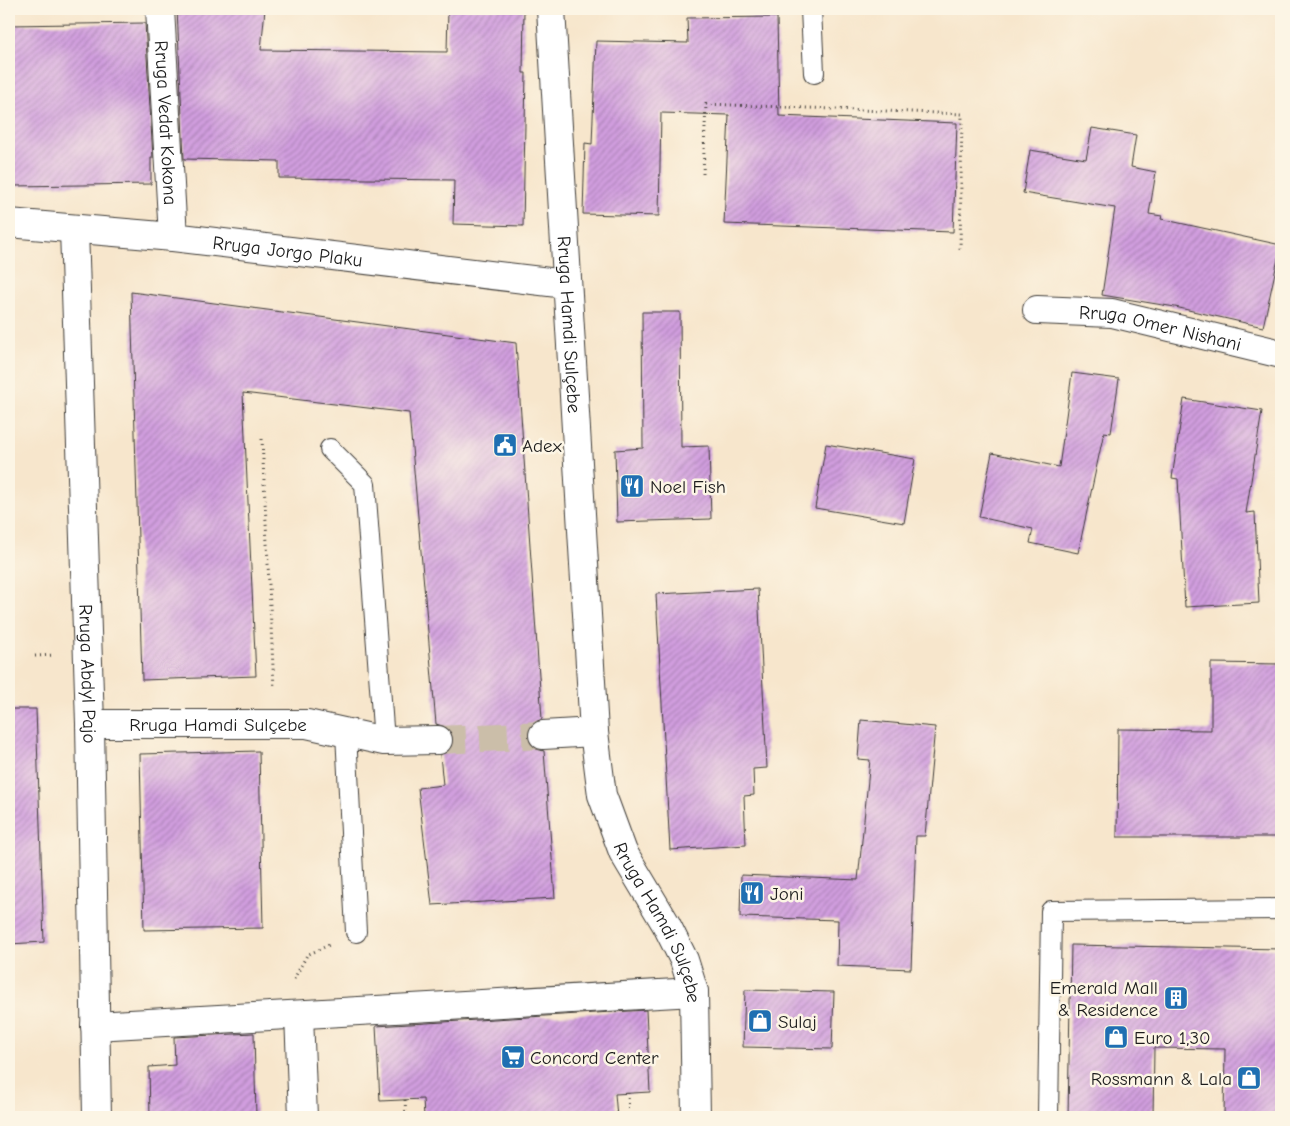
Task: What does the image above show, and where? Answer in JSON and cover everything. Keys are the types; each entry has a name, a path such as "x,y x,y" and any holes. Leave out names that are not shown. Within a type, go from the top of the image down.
{"street":[{"name":"Rruga Vedat Kokona","path":"160,9 173,237"},
{"name":"Rruga Hamdi Sulçebe","path":"550,9 594,732 602,795 623,852 684,960 694,992 696,1117"},
{"name":"Rruga Jorgo Plaku","path":"9,223 173,237 566,284"},
{"name":"Rruga Abdyl Pajo","path":"74,229 90,724 96,1117"},
{"name":"Rruga Omer Nishani","path":"1036,310 1112,313 1281,354"},
{"name":"Rruga Hamdi Sulçebe","path":"90,724 307,724 384,742 438,740"},
{"path":"543,735 594,732"},
{"path":"95,1026 694,992"},
{"path":"287,1015 303,1117"}],"lane":[{"path":"811,9 814,73"},
{"path":"330,449 366,484 384,742"},
{"path":"346,733 356,932"},
{"path":"1048,1117 1052,911 1281,908"}],"path":[{"path":"703,174 706,104 962,114 960,252"},
{"path":"262,439 276,724"},
{"path":"287,1015 307,955 356,932"},
{"path":"628,1093 629,1117"},
{"path":"406,1100 406,1117"}],"building":[{"path":"177,9 265,9 261,50 447,52 448,9 524,9 523,73 526,73 523,226 453,224 454,180 279,178 279,161 184,159"},
{"path":"777,17 779,116 957,123 953,232 724,224 729,115 661,113 659,216 583,214 585,143 592,144 596,41 688,43 687,18"},
{"path":"145,23 153,158 151,158 151,184 13,186 12,127 9,127 9,25"},
{"path":"1092,128 1136,135 1131,167 1156,172 1149,214 1162,216 1161,219 1281,245 1263,327 1175,307 1102,295 1115,208 1023,193 1030,150 1086,159"},
{"path":"131,292 516,343 542,719 535,722 529,728 528,736 530,743 536,749 544,751 555,898 432,905 418,788 443,785 440,755 451,748 454,739 446,727 436,724 409,413 243,393 256,676 142,680"},
{"path":"642,312 680,312 681,447 709,446 711,519 617,522 615,450 643,448"},
{"path":"1072,373 1119,379 1111,433 1104,432 1078,553 1030,543 1033,529 979,517 992,453 1059,467"},
{"path":"1184,399 1262,411 1246,513 1255,512 1259,603 1185,607 1178,479 1172,478"},
{"path":"826,444 915,459 904,523 815,508"},
{"path":"758,589 767,768 753,769 754,795 744,796 746,845 670,850 656,594"},
{"path":"1211,663 1281,664 1281,837 1117,837 1118,729 1211,730"},
{"path":"9,709 36,709 44,942 9,944"},
{"path":"861,720 935,727 925,836 916,836 911,969 837,966 838,920 740,917 741,875 858,880 870,760 858,759"},
{"path":"259,751 263,928 144,930 140,754"},
{"name":"Emerald Mall & Residence","path":"1071,945 1281,949 1281,1117 1224,1117 1225,1049 1154,1048 1153,1117 1068,1117"},
{"path":"745,990 834,992 832,1049 743,1047"},
{"name":"Concord Center","path":"646,1010 650,1092 615,1094 617,1117 424,1117 423,1099 380,1101 376,1026"},
{"path":"254,1033 256,1117 150,1117 149,1067 175,1065 174,1037"}],"tunnel":[{"path":"438,740 543,735"}],"place":[{"name":"Adex","path":"505,445"},
{"name":"Noel Fish","path":"632,486"},
{"name":"Joni","path":"752,893"},
{"name":"Emerald Mall & Residence","path":"1176,998"},
{"name":"Sulaj","path":"760,1021"},
{"name":"Euro 1,30","path":"1116,1037"},
{"name":"Concord Center","path":"513,1057"},
{"name":"Rossmann & Lala","path":"1249,1078"}]}
